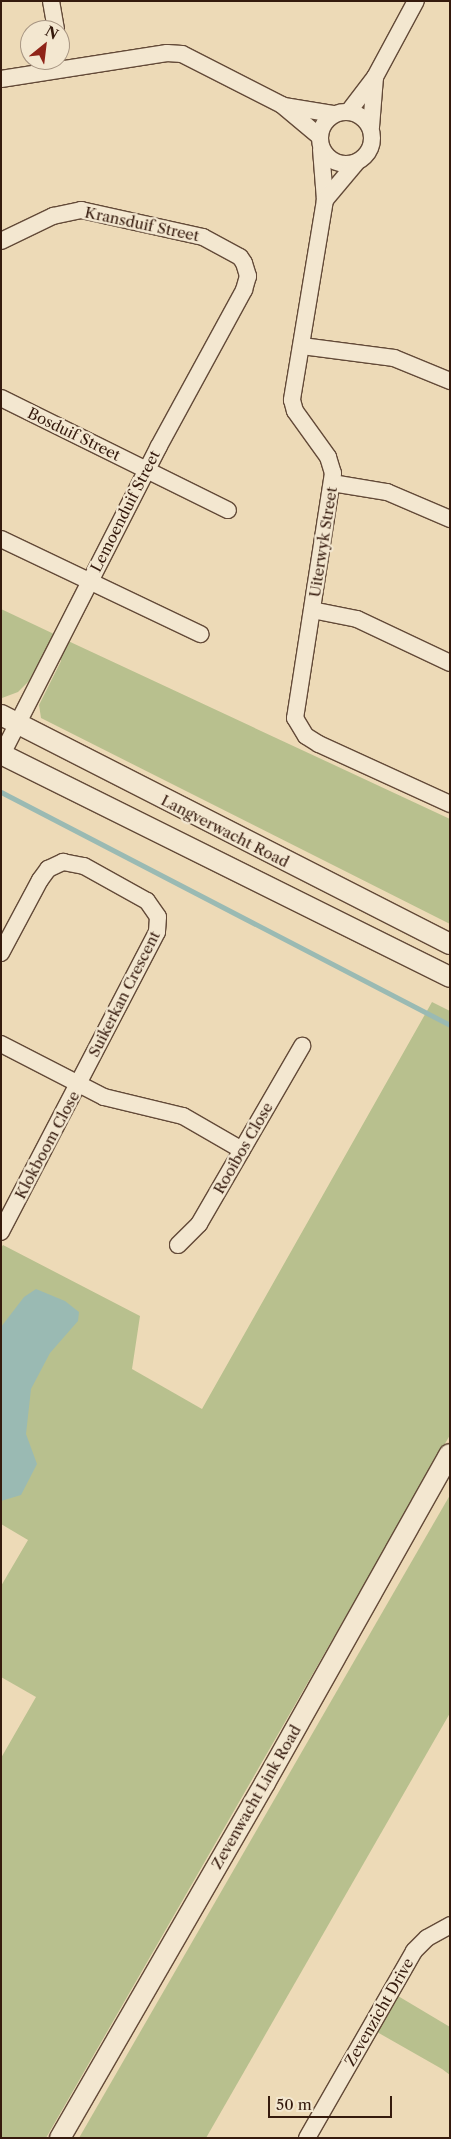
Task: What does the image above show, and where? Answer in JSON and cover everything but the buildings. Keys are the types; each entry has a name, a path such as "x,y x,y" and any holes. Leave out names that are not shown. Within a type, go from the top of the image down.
{"street":[{"path":"51,1 54,20"},
{"path":"320,142 322,127 342,113 375,77 416,1"},
{"path":"70,62 167,53 182,54 282,105 320,142 330,159 342,165 356,163 365,158 371,149 375,77"},
{"path":"1,79 35,70"},
{"path":"282,105 358,114 371,127"},
{"name":"Uiterwyk Street","path":"320,142 325,200 292,400 295,411 331,462 332,483 295,718 306,736 319,744 450,804"},
{"path":"325,200 356,163"},
{"name":"Kransduif Street","path":"1,241 53,216 81,210 203,237 234,252 240,257 247,269"},
{"name":"Lemoenduif Street","path":"1,754 9,719 89,581 148,471 159,446 244,290 247,283 247,269"},
{"path":"302,346 399,359 450,381"},
{"name":"Bosduif Street","path":"1,398 228,510"},
{"path":"332,483 387,492 450,519"},
{"path":"1,539 200,634"},
{"path":"312,610 357,619 450,663"},
{"name":"Langverwacht Road","path":"9,719 450,944"},
{"name":"Langverwacht Road","path":"1,754 450,976"},
{"name":"Suikerkan Crescent","path":"1,953 40,880 48,869 63,862 84,866 147,901 153,908 159,924 157,932 78,1084"},
{"path":"1,1044 117,1102 183,1116 242,1150"},
{"name":"Rooibos Close","path":"178,1246 199,1224 302,1046"},
{"name":"Klokboom Close","path":"1,1232 78,1084"},
{"name":"Zevenwacht Link Road","path":"60,2138 265,1783 450,1454"},
{"name":"Zevenzicht Drive","path":"307,2138 414,1951 427,1938 450,1925"}],"green space":[{"path":"1,609 54,634 29,681 18,692 2,698"},
{"path":"66,640 450,819 450,924 41,718 39,705 61,661 60,651"},
{"path":"432,1002 450,1011 450,1435 46,2138 1,2138 1,1758 36,1697 1,1677 1,1586 28,1540 1,1524 1,1248 3,1245 140,1316 132,1369 202,1409"},
{"path":"450,1495 450,1713 206,2138 79,2138"},
{"path":"398,1996 450,2027 450,2075 377,2032"}],"water":[{"path":"36,1289 65,1301 79,1312 78,1321 50,1353 31,1389 26,1434 37,1464 21,1495 1,1501 1,1327 24,1297"}],"waterway":[{"path":"1,792 450,1025"}]}
